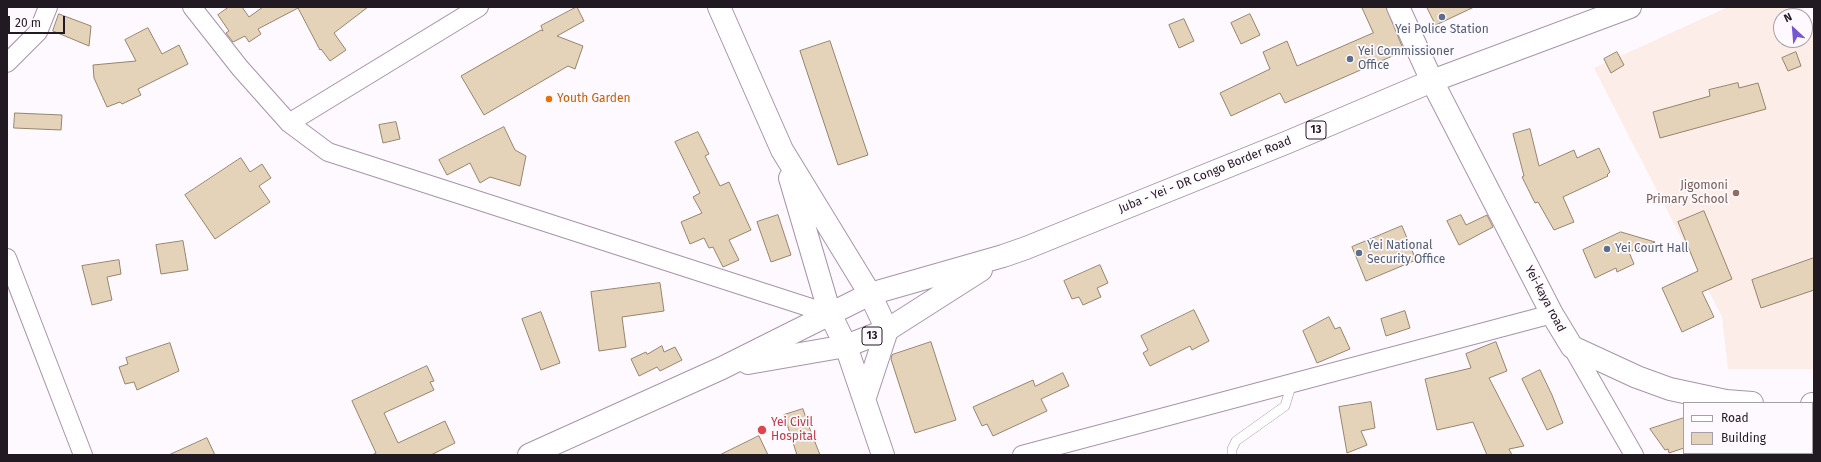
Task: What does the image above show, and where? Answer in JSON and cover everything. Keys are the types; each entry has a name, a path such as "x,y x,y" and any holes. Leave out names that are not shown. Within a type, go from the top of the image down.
{"main road":[{"path":"719,7 782,150 830,314 846,346 883,455"},
{"name":"Yei-kaya road","path":"1398,7 1432,81 1552,314 1572,347"},
{"name":"Juba - Yei - DR Congo Border Road","path":"528,455 722,368 870,294 1003,256 1288,142 1432,81 1630,7"},
{"path":"782,150 870,294 887,330 864,397"},
{"name":"Juba - Yei - DR Congo Border Road","path":"722,368 846,346 887,330 1003,256"},
{"path":"1572,347 1637,377 1670,389 1726,401 1739,402"}],"street":[{"path":"7,63 38,32 48,7"},
{"path":"192,7 240,68 289,123 328,152 830,314"},
{"path":"289,123 479,7"},
{"path":"7,258 83,455"},
{"path":"1022,455 1552,314"},
{"path":"1572,347 1634,455"}],"lane":[{"path":"1232,455 1232,449 1236,441 1285,406 1292,383"}],"shaded area":[{"name":"Jigomoni Primary School","path":"1728,7 1802,7 1773,8 1773,48 1813,48 1813,33 1814,35 1814,369 1728,369 1722,317 1594,68"}],"building":[{"path":"229,7 242,7 249,17 263,7 368,7 334,33 346,50 330,61 321,49 320,50 298,8 258,29 261,34 249,42 245,36 233,42 226,33 229,31 218,15"},
{"path":"577,7 584,21 557,36 583,46 575,69 568,66 484,115 461,76 541,30 543,31 541,26"},
{"name":"Yei Commissioner Office","path":"1362,7 1386,7 1404,51 1285,103 1280,93 1231,116 1220,93 1270,69 1263,52 1287,41 1297,66 1373,33"},
{"name":"Yei Police Station","path":"1427,7 1474,7 1436,25"},
{"path":"59,14 91,26 89,46 53,31"},
{"path":"1250,14 1260,35 1241,44 1231,23"},
{"path":"1184,19 1194,41 1179,48 1169,25"},
{"path":"148,28 162,54 179,45 188,64 138,89 141,95 122,104 120,102 107,107 94,78 93,65 136,61 125,40"},
{"path":"830,41 868,155 838,165 800,51"},
{"path":"1617,52 1624,65 1611,73 1604,59"},
{"path":"1796,52 1801,66 1788,71 1782,58"},
{"path":"1738,83 1739,88 1758,83 1766,109 1660,138 1653,112 1710,96 1709,90"},
{"path":"15,113 62,115 61,130 14,128"},
{"path":"396,122 400,139 383,143 379,125"},
{"path":"504,127 515,150 526,156 520,186 490,177 480,183 470,163 447,175 439,160"},
{"path":"1530,129 1539,166 1574,150 1577,158 1599,148 1610,172 1607,175 1608,176 1563,197 1574,222 1554,230 1538,202 1535,203 1522,177 1524,176 1513,134"},
{"path":"698,132 709,154 705,156 720,186 729,182 751,230 729,240 739,260 723,267 713,247 709,248 704,238 690,244 681,222 702,213 693,197 700,193 675,142"},
{"path":"241,158 250,172 262,164 271,178 259,186 270,202 215,239 185,195"},
{"path":"1704,211 1732,279 1702,292 1714,317 1682,332 1662,288 1698,271 1678,222"},
{"path":"778,215 791,255 771,262 757,222"},
{"path":"1461,215 1466,225 1487,215 1493,227 1459,245 1447,221"},
{"path":"1402,226 1416,260 1366,281 1352,247"},
{"path":"1621,232 1655,242 1629,252 1634,264 1617,272 1616,268 1595,278 1583,250"},
{"path":"183,241 188,270 161,274 156,245"},
{"path":"1814,258 1814,290 1761,308 1752,280"},
{"path":"119,260 121,274 107,277 112,300 92,305 82,266"},
{"path":"1100,265 1108,283 1097,288 1101,297 1083,305 1079,297 1072,299 1064,281"},
{"path":"660,283 664,311 622,317 626,347 599,351 591,292"},
{"path":"1194,310 1209,341 1192,350 1190,346 1150,366 1143,353 1148,350 1141,336"},
{"path":"1405,311 1410,328 1386,336 1381,319"},
{"path":"541,312 560,363 541,370 522,319"},
{"path":"1329,317 1335,329 1340,327 1350,349 1317,363 1303,331"},
{"path":"931,342 956,420 915,433 891,359 892,355"},
{"path":"1496,342 1507,371 1489,378 1524,446 1509,449 1512,455 1487,455 1473,422 1437,430 1425,379 1471,368 1466,354"},
{"path":"170,343 179,371 137,390 134,382 125,384 119,367 128,364 126,358"},
{"path":"662,346 664,352 675,347 682,360 660,371 657,367 639,376 631,359 646,352 647,354"},
{"path":"427,366 434,381 430,382 434,390 384,413 398,443 445,421 455,443 431,455 372,455 376,453 352,401"},
{"path":"1540,370 1563,423 1547,430 1522,379"},
{"path":"1063,373 1069,386 1041,399 1047,411 993,436 987,424 982,426 973,407 1033,380 1035,386"},
{"path":"1371,402 1375,428 1361,431 1367,445 1347,453 1339,407"},
{"path":"803,409 820,455 797,455 784,415"},
{"path":"1683,418 1683,448 1669,453 1668,449 1665,450 1650,429"},
{"path":"759,436 768,455 720,455"},
{"path":"207,438 215,455 169,455"}],"place":[{"name":"Yei Police Station","path":"1442,17"},
{"name":"Yei Commissioner Office","path":"1350,59"},
{"name":"Youth Garden","path":"549,99"},
{"name":"Jigomoni Primary School","path":"1736,193"},
{"name":"Yei Court Hall","path":"1607,249"},
{"name":"Yei National Security Office","path":"1359,253"},
{"name":"Yei Civil Hospital","path":"762,430"}]}
